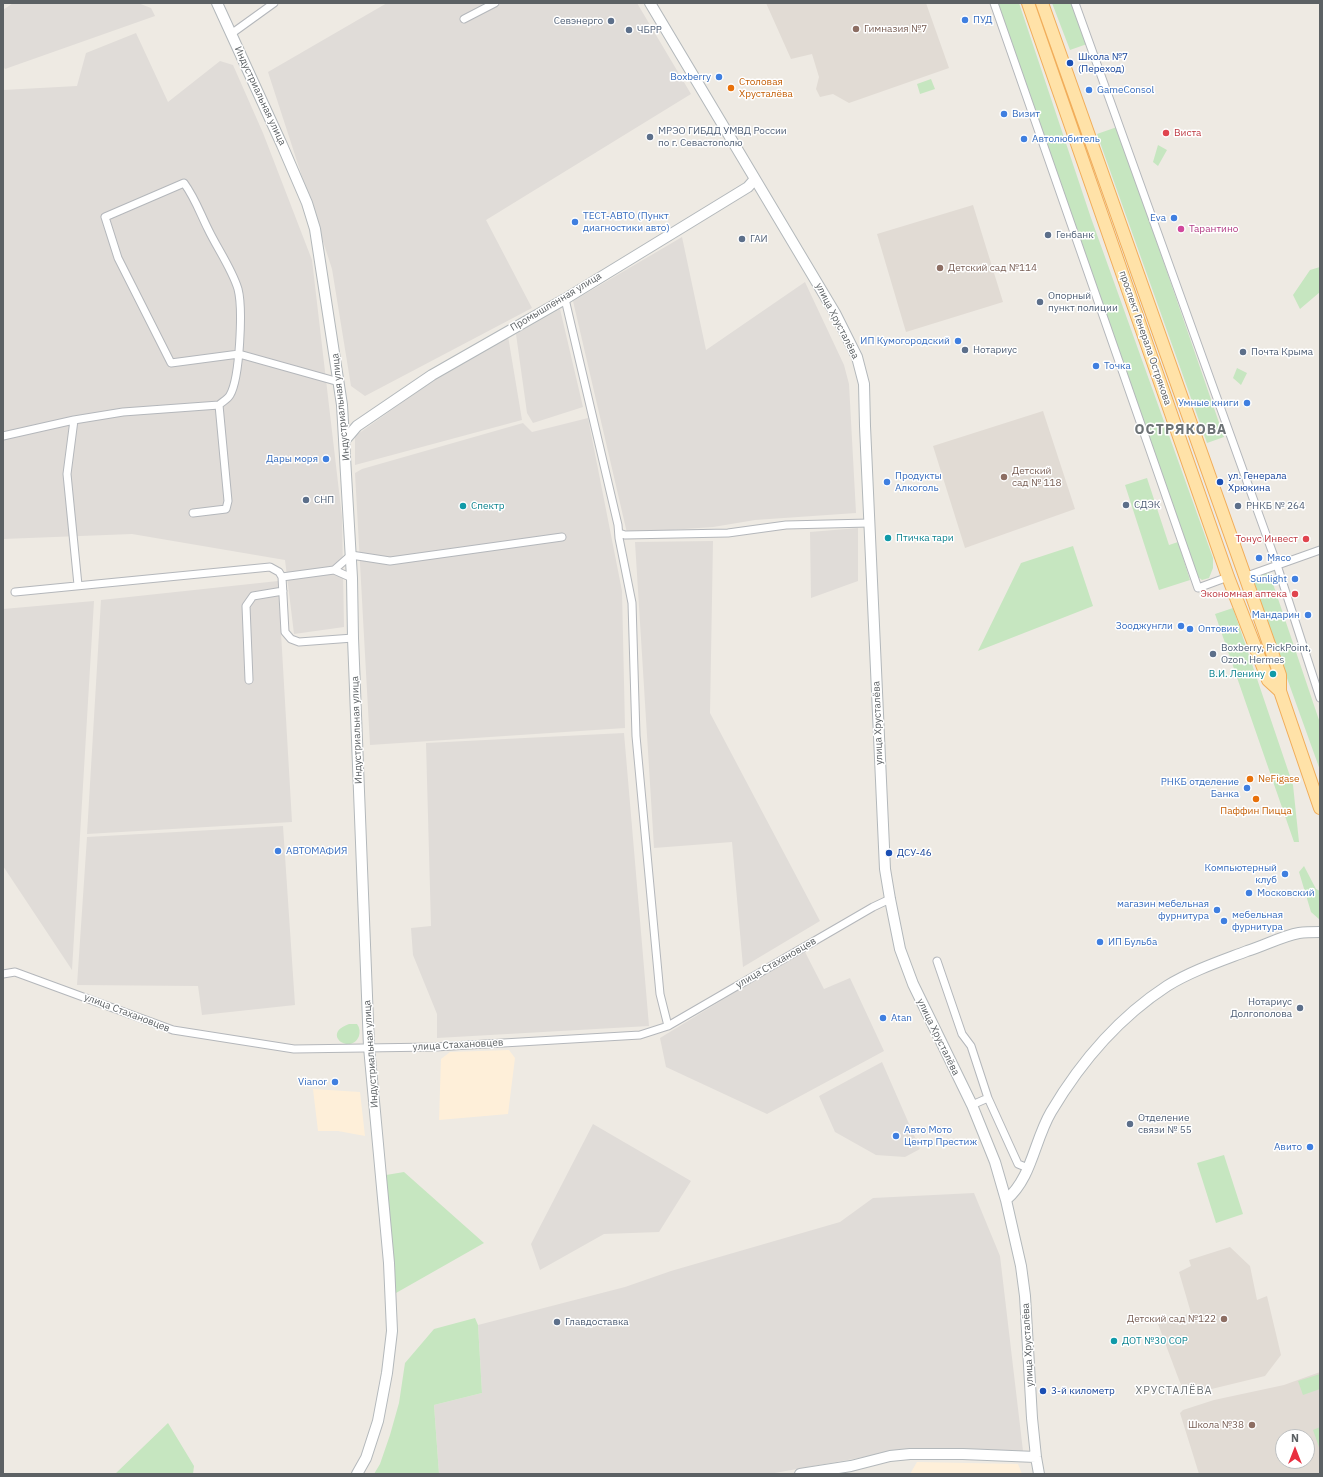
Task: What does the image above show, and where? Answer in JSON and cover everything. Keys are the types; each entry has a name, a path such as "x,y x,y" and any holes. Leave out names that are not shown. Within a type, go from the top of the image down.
{"main road":[{"name":"Индустриальная улица","path":"217,3 307,203 315,229 342,405 352,578 369,1048 388,1263 392,1331 387,1373 378,1421 366,1458 357,1474"},
{"name":"улица Хрусталёва","path":"650,3 835,313 857,357 864,384 885,869 900,949 913,984 972,1104 995,1162 1006,1200 1025,1296 1036,1457 1039,1474"},
{"name":"проспект Генерала Острякова","path":"1028,3 1228,577 1268,680 1280,691"},
{"name":"проспект Генерала Острякова","path":"1042,3 1244,577 1280,674 1280,691 1320,808"},
{"name":"Промышленная улица","path":"345,440 357,426 432,375 564,299 748,187 755,179"},
{"path":"342,405 347,418 357,426"},
{"path":"1006,1200 1016,1192 1028,1168 1050,1114 1080,1068 1107,1036 1142,1005 1168,986 1213,964 1298,933 1320,932"},
{"path":"800,1474 851,1466 890,1456 910,1454 963,1454 1036,1457"}],"street":[{"path":"232,34 274,3"},
{"path":"464,19 495,3"},
{"path":"994,3 1198,588 1228,577"},
{"path":"1075,3 1276,565 1320,698"},
{"path":"3,436 84,417 123,412 219,405 230,396 239,354 241,338 238,290 208,230 194,196 184,183 105,217 118,258 171,363 239,354 339,382"},
{"path":"564,299 618,525 632,603 636,736 660,994 668,1026"},
{"path":"193,513 226,509 228,501 219,405"},
{"path":"74,420 67,474 78,585"},
{"path":"619,533 625,535 728,533 786,525 869,522"},
{"path":"334,570 351,555 390,561 562,537"},
{"path":"1244,577 1320,550"},
{"path":"15,592 265,566 275,569 282,577 285,632 291,639 299,642 353,638"},
{"path":"282,577 334,570 352,578"},
{"path":"249,680 246,606 253,596 283,591"},
{"name":"улица Стахановцев","path":"3,974 15,972 172,1030 294,1049 434,1047 640,1035 668,1026 873,906 890,899"},
{"path":"938,961 962,1034 972,1046 988,1098 1018,1164 1028,1168"},
{"path":"972,1104 988,1098"}],"shaded area":[{"path":"13,3 138,3 151,8 155,16 5,69 3,66 3,10"},
{"path":"387,3 637,3 691,94 486,220 532,308 365,396 351,386 332,269 268,72"},
{"name":"Гимназия №7","path":"766,3 926,3 949,68 849,103 833,94 820,97 816,89 819,77 812,54 791,59"},
{"path":"136,33 168,102 220,61 233,65 263,133 312,260 342,517 344,627 294,634 285,560 132,534 3,539 3,90 77,86 86,53"},
{"name":"Детский сад №114","path":"973,205 1003,302 906,332 877,234"},
{"path":"682,237 706,350 805,282 844,365 849,384 856,513 755,520 713,527 627,533 573,301"},
{"path":"560,309 583,407 533,423 527,413 516,334"},
{"path":"508,336 522,420 355,465 355,436 438,377"},
{"name":"Детский сад № 118","path":"1043,411 1075,509 965,548 933,446"},
{"path":"588,418 622,591 625,728 370,745 355,473 362,469 523,423 532,432"},
{"path":"858,528 858,581 811,598 810,532"},
{"path":"713,541 710,713 820,921 743,967 732,842 654,848 635,542"},
{"path":"278,581 292,822 87,834 101,600"},
{"path":"94,601 72,970 3,866 3,609"},
{"path":"624,733 649,1026 437,1038 437,1014 413,955 411,928 431,926 426,743"},
{"path":"283,826 295,1005 202,1015 198,986 77,985 87,837"},
{"path":"804,950 824,989 850,978 884,1051 767,1114 666,1067 660,1038"},
{"path":"509,1050 515,1058 508,1114 439,1120 441,1059 450,1052"},
{"path":"882,1062 920,1149 905,1157 876,1155 835,1132 819,1096"},
{"path":"313,1089 360,1092 365,1136 338,1131 318,1131"},
{"path":"593,1124 691,1181 659,1232 604,1234 540,1270 531,1244"},
{"path":"974,1193 1000,1256 1023,1451 898,1451 769,1474 439,1474 434,1405 482,1393 478,1325 625,1287 671,1271 840,1222 873,1198"},
{"name":"Детский сад №122","path":"1230,1247 1250,1266 1257,1300 1267,1296 1281,1355 1265,1376 1191,1394 1183,1389 1158,1324 1191,1313 1179,1272 1191,1266 1189,1260"},
{"name":"Школа №38","path":"1320,1372 1320,1474 1199,1474 1180,1413 1183,1410 1214,1400 1284,1385"},
{"path":"917,1462 1018,1464 1022,1474 910,1474"}],"green space":[{"path":"998,3 1019,3 1091,218 1213,558 1213,568 1209,578 1202,580 1198,577"},
{"path":"1052,3 1072,3 1087,44 1070,50"},
{"path":"931,79 935,89 920,94 917,84"},
{"path":"1117,127 1224,437 1207,443 1097,134"},
{"path":"1158,145 1167,150 1158,166 1153,162"},
{"path":"1320,267 1320,292 1300,309 1293,295 1310,270"},
{"path":"1237,368 1247,373 1241,385 1233,378"},
{"path":"1147,478 1169,545 1178,542 1190,580 1159,590 1125,485"},
{"path":"1073,546 1093,606 978,651 1021,563"},
{"path":"1269,572 1320,723 1320,770 1251,578"},
{"path":"1233,608 1293,785 1299,842 1294,842 1215,614"},
{"path":"1304,866 1316,889 1320,891 1320,920 1311,912 1299,872"},
{"path":"349,1024 357,1024 360,1030 359,1036 355,1042 345,1044 337,1037 337,1033 341,1028"},
{"path":"1224,1155 1243,1214 1216,1223 1197,1163"},
{"path":"404,1172 484,1243 396,1293 386,1175"},
{"path":"475,1318 478,1325 482,1393 434,1405 439,1474 374,1474 380,1464 399,1403 405,1363 434,1329"},
{"path":"1320,1374 1320,1389 1303,1395 1298,1381"},
{"path":"168,1423 194,1466 193,1474 115,1474"},
{"path":"1320,1427 1320,1450 1315,1436 1315,1429"}],"place":[{"name":"ПУД","path":"965,20"},
{"name":"Севэнерго","path":"611,21"},
{"name":"Гимназия №7","path":"856,29"},
{"name":"ЧБРР","path":"629,30"},
{"name":"Школа №7 (Переход)","path":"1070,63"},
{"name":"Boxberry","path":"719,77"},
{"name":"Столовая Хрусталёва","path":"731,88"},
{"name":"GameConsol","path":"1089,90"},
{"name":"Визит","path":"1004,114"},
{"name":"Виста","path":"1166,133"},
{"name":"МРЭО ГИБДД УМВД России по г. Севастополю","path":"650,137"},
{"name":"Автолюбитель","path":"1024,139"},
{"name":"Eva","path":"1174,218"},
{"name":"ТЕСТ-АВТО (Пункт диагностики авто)","path":"575,222"},
{"name":"Тарантино","path":"1181,229"},
{"name":"Генбанк","path":"1048,235"},
{"name":"ГАИ","path":"742,239"},
{"name":"Детский сад №114","path":"940,268"},
{"name":"Опорный пункт полиции","path":"1040,302"},
{"name":"ИП Кумогородский","path":"958,341"},
{"name":"Нотариус","path":"965,350"},
{"name":"Почта Крыма","path":"1243,352"},
{"name":"Точка","path":"1096,366"},
{"name":"Умные книги","path":"1247,403"},
{"name":"Дары моря","path":"326,459"},
{"name":"Детский сад № 118","path":"1004,477"},
{"name":"Продукты Алкоголь","path":"887,482"},
{"name":"ул. Генерала Хрюкина","path":"1220,482"},
{"name":"СНП","path":"306,500"},
{"name":"СДЭК","path":"1126,505"},
{"name":"Спектр","path":"463,506"},
{"name":"РНКБ № 264","path":"1238,506"},
{"name":"Птичка тари","path":"888,538"},
{"name":"Тонус Инвест","path":"1306,539"},
{"name":"Мясо","path":"1259,558"},
{"name":"Sunlight","path":"1295,579"},
{"name":"Экономная аптека","path":"1295,594"},
{"name":"Мандарин","path":"1308,615"},
{"name":"Зооджунгли","path":"1181,626"},
{"name":"Оптовик","path":"1190,629"},
{"name":"Boxberry, PickPoint, Ozon, Hermes","path":"1213,654"},
{"name":"В.И. Ленину","path":"1273,674"},
{"name":"NeFigase","path":"1250,779"},
{"name":"РНКБ отделение Банка","path":"1247,788"},
{"name":"Паффин Пицца","path":"1256,799"},
{"name":"АВТОМАФИЯ","path":"278,851"},
{"name":"ДСУ-46","path":"889,853"},
{"name":"Компьютерный клуб","path":"1285,874"},
{"name":"Московский","path":"1249,893"},
{"name":"магазин мебельная фурнитура","path":"1217,910"},
{"name":"мебельная фурнитура","path":"1224,921"},
{"name":"ИП Бульба","path":"1100,942"},
{"name":"Нотариус Долгополова","path":"1300,1008"},
{"name":"Atan","path":"883,1018"},
{"name":"Vianor","path":"335,1082"},
{"name":"Отделение связи № 55","path":"1130,1124"},
{"name":"Авто Мото Центр Престиж","path":"896,1136"},
{"name":"Авито","path":"1310,1147"},
{"name":"Детский сад №122","path":"1224,1319"},
{"name":"Главдоставка","path":"557,1322"},
{"name":"ДОТ №30 СОР","path":"1114,1341"},
{"name":"3-й километр","path":"1043,1391"},
{"name":"Школа №38","path":"1252,1425"}],"district":[{"name":"ОСТРЯКОВА","path":"1181,430"},
{"name":"ХРУСТАЛЁВА","path":"1174,1391"}]}
